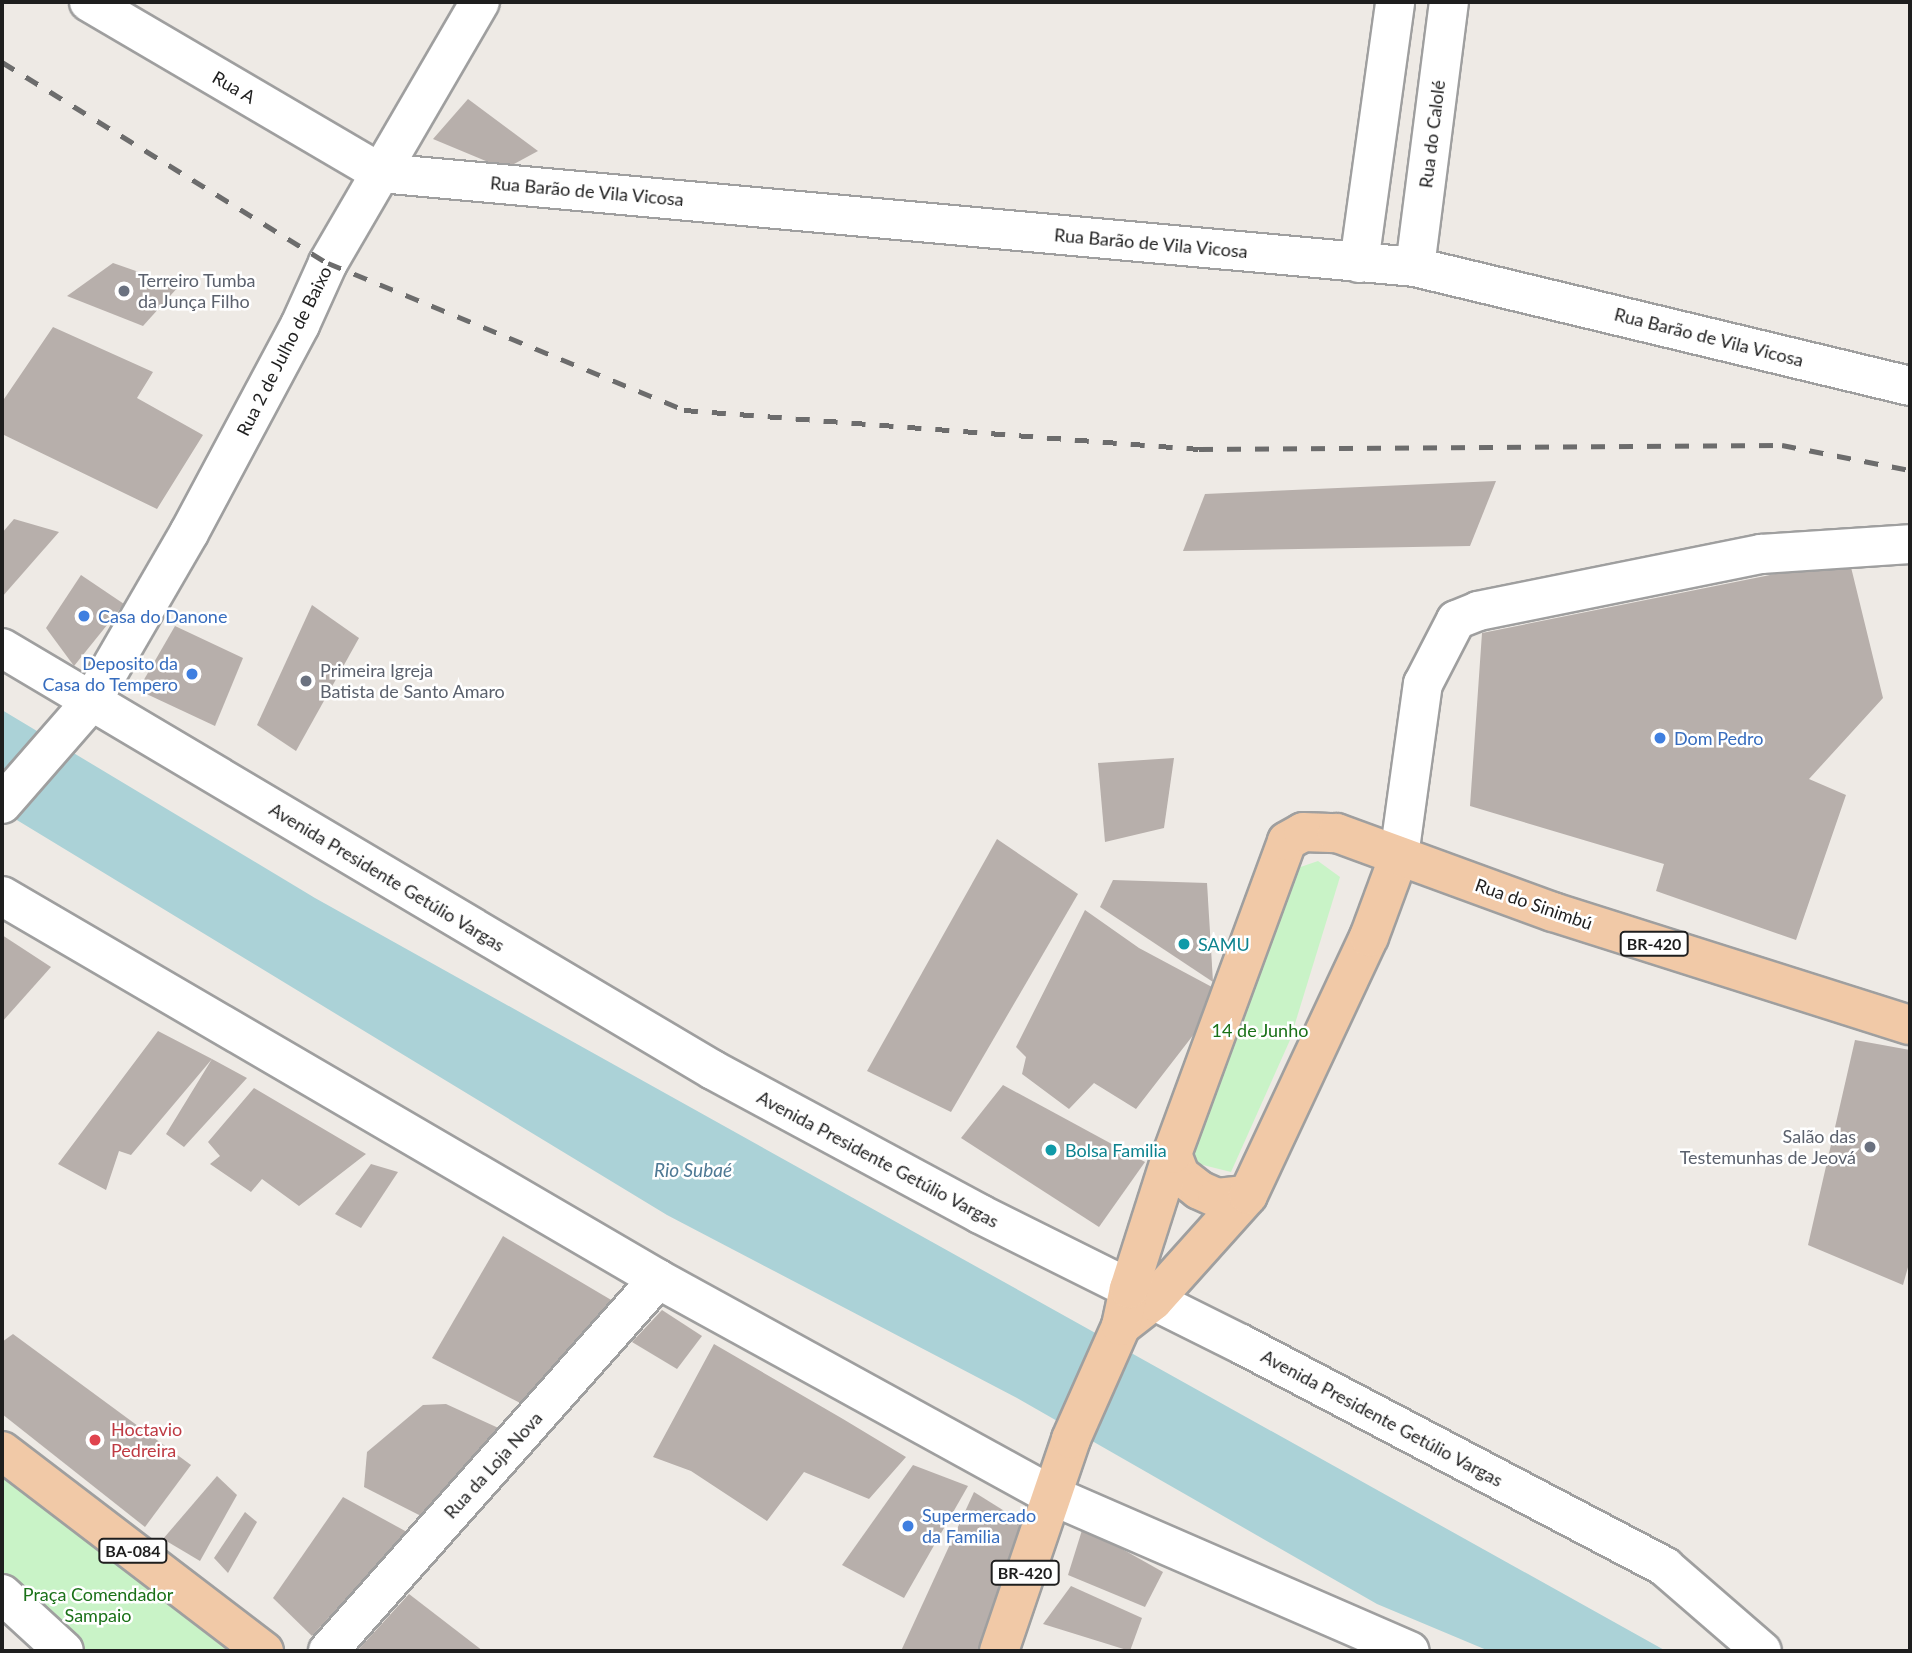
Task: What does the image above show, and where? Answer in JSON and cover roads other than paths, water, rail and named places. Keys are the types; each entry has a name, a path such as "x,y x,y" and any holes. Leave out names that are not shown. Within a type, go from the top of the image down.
{"main road":[{"name":"BR-420","path":"999,1651 1071,1439 1119,1333 1141,1295 1248,1195 1369,937 1399,856 1318,830 1303,832 1287,841 1172,1154 1141,1295"},
{"name":"Rua do Sinimbú","path":"1399,856 1553,912 1910,1026"},
{"path":"1172,1154 1180,1175 1199,1190 1217,1198 1248,1195"},
{"name":"BA-084","path":"2,1451 264,1651"}],"street":[{"name":"Rua A","path":"89,2 380,173"},
{"name":"Rua 2 de Julho de Baixo","path":"2,804 79,715 189,533 300,325 328,263 480,2"},
{"path":"1359,263 1395,2"},
{"name":"Rua do Calolé","path":"1415,267 1449,2"},
{"name":"Rua Barão de Vila Vicosa","path":"380,173 1415,267 1910,386"},
{"path":"1399,856 1423,684 1456,620 1478,611 1761,554 1910,544"},
{"name":"Avenida Presidente Getúlio Vargas","path":"2,648 79,715 713,1070 1665,1567 1762,1651"},
{"path":"2,896 658,1279 1051,1496 1410,1651"},
{"name":"Rua da Loja Nova","path":"328,1651 658,1279"},
{"path":"2,1594 64,1651"}],"water":[{"name":"Rio Subaé","path":"2,710 315,898 1666,1651 1489,1651 1377,1604 1017,1398 667,1215 2,811"}],"railway":[{"path":"2,62 328,263 684,410 1199,449 1782,445 1910,470"}],"place":[{"name":"Terreiro Tumba da Junça Filho","path":"124,291"},
{"name":"Casa do Danone","path":"84,616"},
{"name":"Deposito da Casa do Tempero","path":"192,674"},
{"name":"Primeira Igreja Batista de Santo Amaro","path":"306,681"},
{"name":"Dom Pedro","path":"1660,738"},
{"name":"SAMU","path":"1184,944"},
{"name":"Salão das Testemunhas de Jeová","path":"1870,1147"},
{"name":"Bolsa Familia","path":"1051,1150"},
{"name":"Hoctavio Pedreira","path":"95,1440"},
{"name":"Supermercado da Familia","path":"908,1526"}],"park label":[{"name":"14 de Junho","path":"1260,1030"},
{"name":"Praça Comendador Sampaio","path":"98,1605"}]}
